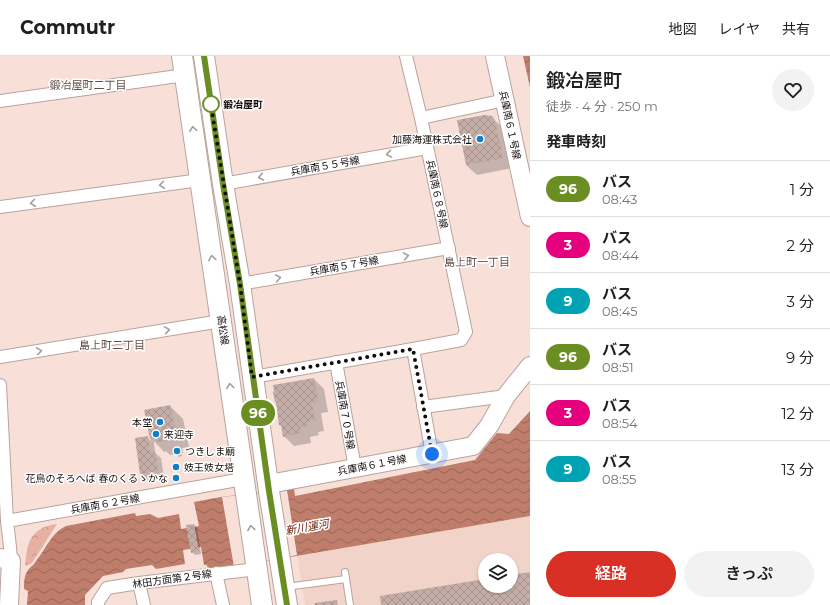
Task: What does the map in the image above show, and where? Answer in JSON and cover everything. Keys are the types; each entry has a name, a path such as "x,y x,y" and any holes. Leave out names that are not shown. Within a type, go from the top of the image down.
{"main road":[{"name":"高松線","path":"182,56 222,321 244,487 262,605"},
{"path":"204,56 240,284 252,377 286,596"}],"street":[{"name":"兵庫南６８号線","path":"406,56 421,118 466,332 461,340 413,349"},
{"name":"兵庫南６１号線","path":"495,56 530,217"},
{"path":"0,102 185,75"},
{"path":"421,118 504,100"},
{"name":"兵庫南５５号線","path":"223,184 427,148"},
{"path":"0,207 200,180"},
{"name":"兵庫南５７号線","path":"240,284 449,248"},
{"path":"0,357 222,321"},
{"path":"252,377 413,349 432,454"},
{"name":"兵庫南７０号線","path":"336,362 355,468"},
{"name":"兵庫南６１号線","path":"269,488 355,468 473,446 489,426 506,396 530,366"},
{"path":"0,385 7,521 10,547 4,559 9,605"},
{"path":"423,407 506,396"},
{"name":"兵庫南６２号線","path":"7,521 244,487"},
{"name":"林田方面第２号線","path":"98,605 98,602 106,588 256,566"},
{"path":"216,573 223,605"},
{"path":"139,583 144,605"}],"lane":[{"path":"345,572 350,605"},
{"path":"286,596 346,579"}],"shaded area":[{"path":"530,516 530,605 305,605 297,555"}],"green space":[{"path":"57,524 32,563 25,566 27,550 32,538 41,529"}],"water":[{"path":"523,56 530,56 530,87"},
{"name":"新川運河","path":"530,411 530,516 208,571 207,565 204,565 201,547 183,550 185,564 156,569 152,565 126,569 123,572 103,576 85,595 85,605 27,605 28,591 24,589 24,579 27,572 56,533 66,526 135,513 136,516 150,514 158,518 179,514 181,529 199,526 194,502 221,497 294,488 295,496 475,460 497,433 509,434"}],"pier":[{"path":"287,490 297,555 234,567 222,497"}],"building":[{"name":"加藤海運株式会社","path":"485,115 492,116 495,120 503,158 466,165 457,120"},
{"path":"314,378 318,402 312,403 315,421 309,422 309,426 300,427 301,433 283,437 281,425 279,425 273,385"},
{"name":"本堂","path":"170,405 176,434 170,435 170,440 156,443 155,438 150,439 144,410"},
{"path":"148,436 150,451 155,451 158,471 140,474 135,438"},
{"name":"つきしま廟","path":"178,448 179,453 175,454 174,449"},
{"path":"194,524 199,551 191,553 186,525"},
{"path":"530,572 530,605 381,605 380,596 478,580 478,593 518,593 518,574"},
{"path":"337,600 338,605 315,605 315,603"}],"bus line":[{"name":"96","path":"204,56 240,284 252,377 287,605"}],"place":[{"name":"鍛冶屋町","path":"211,104"},
{"name":"加藤海運株式会社","path":"480,139"},
{"name":"本堂","path":"160,422"},
{"name":"来迎寺","path":"156,434"},
{"name":"つきしま廟","path":"177,451"},
{"name":"妓王妓女塔","path":"176,467"},
{"name":"花鳥のそろへば 春のくるゝかな","path":"176,478"}],"district":[{"name":"鍛冶屋町二丁目","path":"88,85"},
{"name":"島上町一丁目","path":"477,262"},
{"name":"島上町二丁目","path":"112,345"}],"route":[{"path":"211,104 210,99 240,284 252,377 413,349 432,454"}]}
